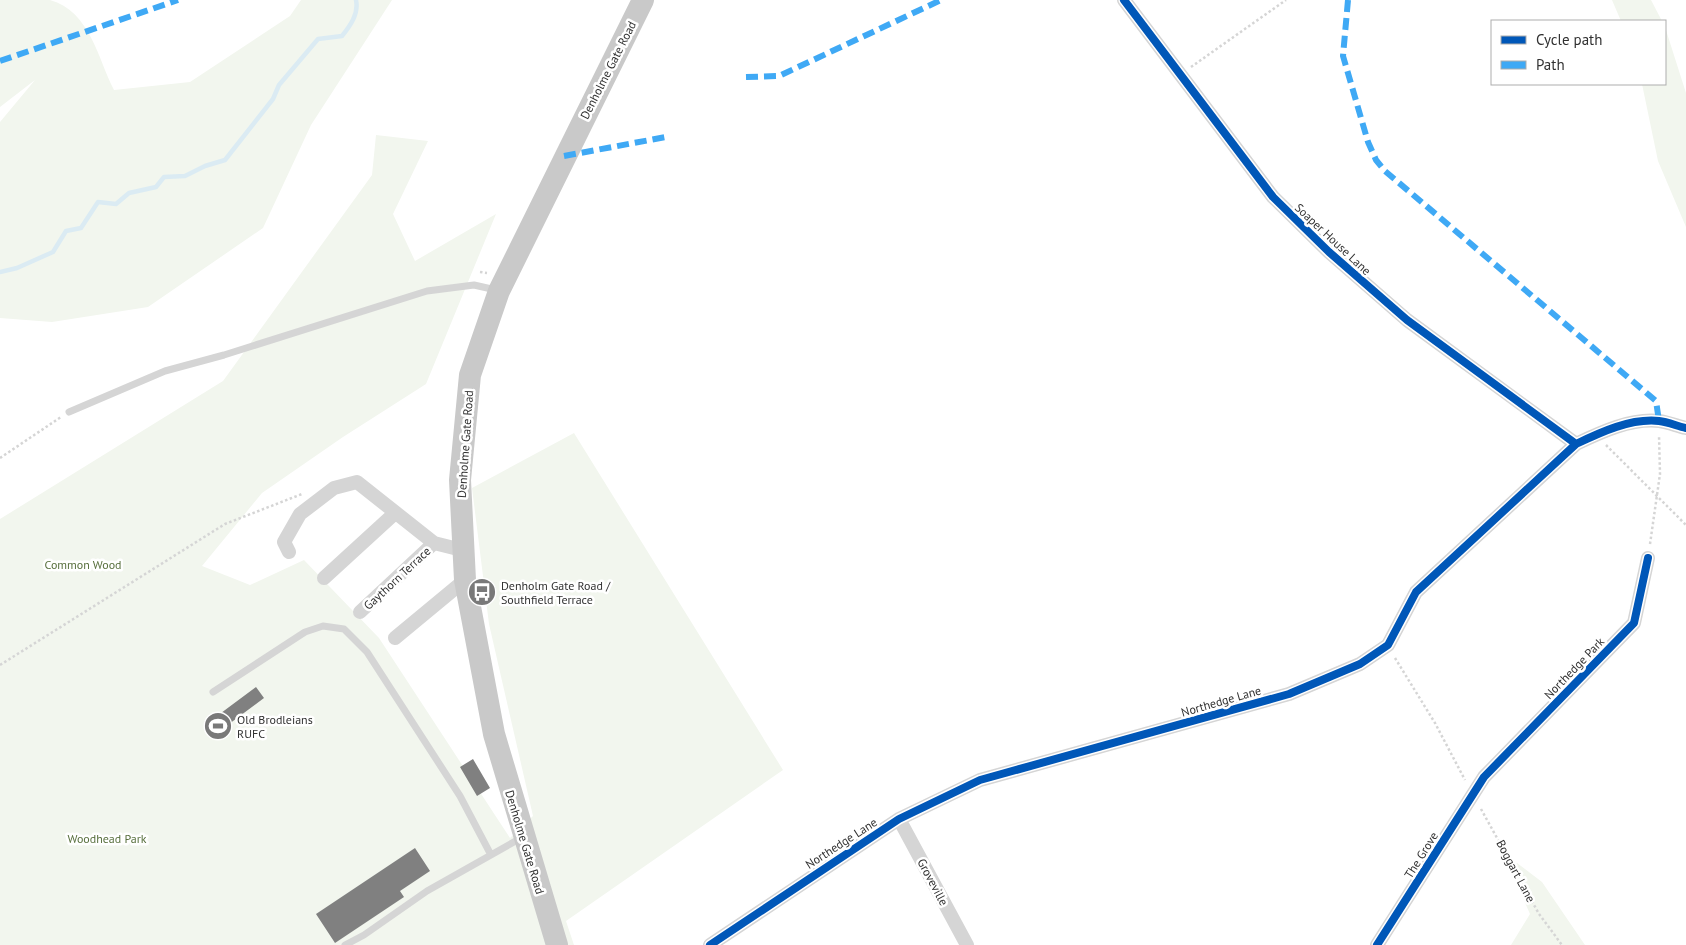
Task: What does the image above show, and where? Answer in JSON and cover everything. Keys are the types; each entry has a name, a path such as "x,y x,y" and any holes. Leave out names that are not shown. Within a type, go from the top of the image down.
{"main road":[{"name":"Denholme Gate Road","path":"557,945 494,734 465,580 460,480 470,375 499,291 643,0"}],"street":[{"name":"Soaper House Lane","path":"1124,0 1273,197 1329,252 1407,320 1576,444"},
{"name":"Northedge Lane","path":"710,945 899,819 980,780 1289,694 1360,664 1388,645 1416,592 1576,444 1629,424 1658,421 1686,428"},
{"name":"Gaythorn Terrace","path":"288,552 284,542 300,514 334,488 357,482 434,543 462,550"},
{"path":"324,578 395,513"},
{"name":"Gaythorn Terrace","path":"360,612 434,543"},
{"name":"Northedge Park","path":"1484,777 1634,623 1648,558"},
{"path":"395,638 465,580"},
{"name":"The Grove","path":"1377,945 1484,777"},
{"name":"Groveville","path":"899,819 967,945"}],"lane":[{"path":"69,412 165,371 224,355 427,291 474,285 499,291"},
{"path":"213,692 305,632 323,626 344,629 367,652 460,796 491,855"},
{"path":"345,945 427,891 524,836"}],"path":[{"path":"1181,75 1286,0"},
{"path":"0,458 69,412"},
{"path":"1648,558 1660,474 1658,421"},
{"path":"1596,435 1686,525"},
{"path":"0,665 225,524 305,493"}],"green space":[{"path":"0,0 50,0 64,6 75,14 91,38 114,90 190,82 290,16 301,0 392,0 311,125 263,228 148,307 52,322 0,318 0,122 35,80 0,107"},
{"path":"1612,0 1651,0 1661,20 1621,20"},
{"path":"1666,30 1686,93 1686,227 1658,161 1642,85 1666,85"},
{"name":"Old Brodleians RUFC","path":"376,135 428,141 393,214 415,261 496,214 426,384 343,437 262,493 202,566 250,585 304,560 379,638 510,838 533,816 489,624 472,488 574,433 783,770 566,921 574,945 0,945 0,519 223,381 372,175"},
{"path":"1517,863 1542,882 1585,945 1511,945 1530,914 1510,869"}],"building":[{"path":"256,687 264,698 229,724 221,713"},
{"path":"473,759 490,788 477,796 460,767"},
{"path":"415,848 430,871 400,891 404,897 335,943 316,914"}],"waterway":[{"path":"0,272 17,268 53,252 66,231 81,228 98,202 116,204 129,193 156,187 164,177 185,176 205,166 225,160 273,99 279,85 318,39 342,36 355,15 356,0"}],"marked path":[{"path":"0,61 178,0"},
{"path":"746,77 779,76 941,0"},
{"path":"1348,0 1343,56 1368,142 1376,160 1385,171 1656,401 1659,421"},
{"path":"564,156 666,137"}],"cycle path":[{"path":"1124,0 1273,197 1329,252 1407,320 1576,444"},
{"path":"710,945 899,819 980,780 1289,694 1360,664 1388,645 1416,592 1576,444 1606,431 1638,422 1659,421 1686,428"},
{"path":"1377,945 1484,777 1634,623 1648,558"}],"place":[{"name":"Denholm Gate Road / Southfield Terrace","path":"482,592"},
{"name":"Old Brodleians RUFC","path":"218,726"}],"park label":[{"name":"Common Wood","path":"83,564"},
{"name":"Woodhead Park","path":"107,838"}]}
